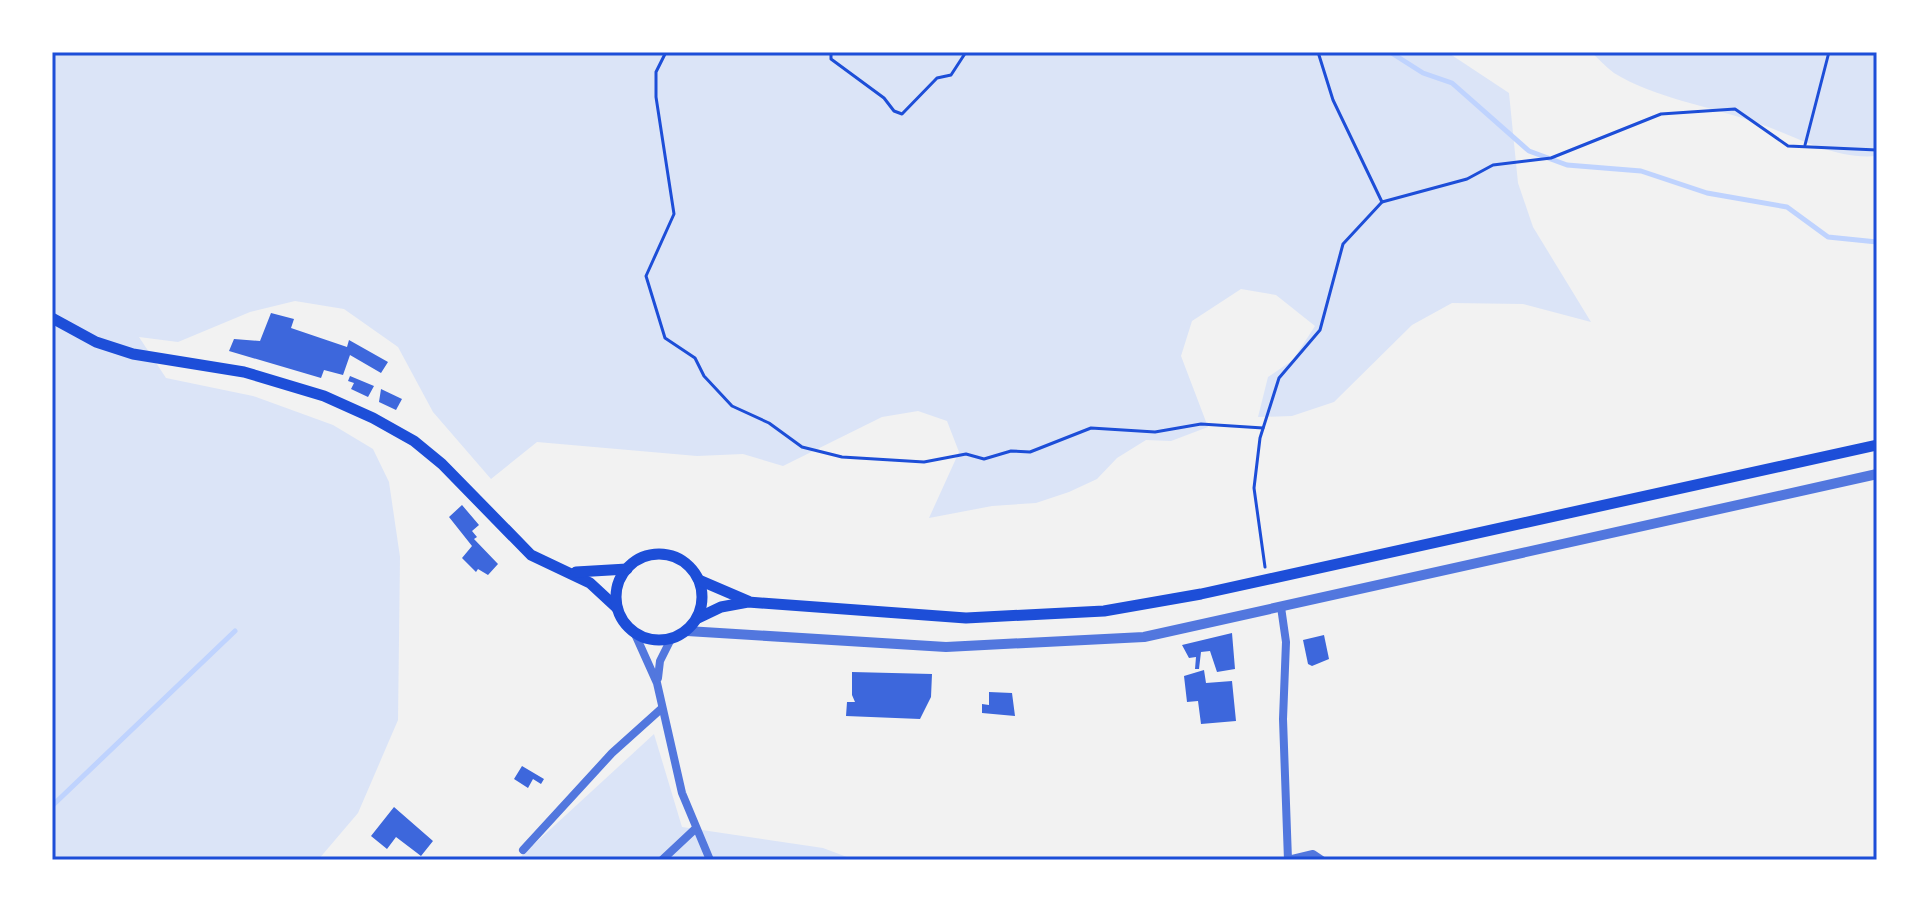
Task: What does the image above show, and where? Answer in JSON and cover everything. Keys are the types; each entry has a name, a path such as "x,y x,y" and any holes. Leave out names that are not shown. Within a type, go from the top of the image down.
{"main road":[{"path":"52,318 96,342 133,354 244,372 324,396 373,418 414,441 442,464 531,555 590,583 617,608 635,634 652,640 671,639 687,631 698,618 721,607 748,602 966,618 1104,611 1267,580 1877,445"},
{"path":"570,572 594,574 627,569 645,557 666,555 686,563 699,580 703,595 698,618"},
{"path":"617,608 617,587 627,569"},
{"path":"699,580 748,602"}],"street":[{"path":"687,631 946,647 1144,637 1877,474"},
{"path":"1281,607 1286,642 1283,719 1287,860 1313,854 1322,860"},
{"path":"635,634 657,683 661,709 694,830 710,860"},
{"path":"657,683 660,661 671,639"},
{"path":"523,850 612,753 661,709"},
{"path":"662,860 694,830"}],"path":[{"path":"666,52 656,72 656,97 674,214 646,276 665,338 695,358 704,376 732,406 769,423 802,447 842,457 924,462 966,454 984,459 1011,451 1030,452 1091,428 1155,432 1201,424 1263,428"},
{"path":"831,52 831,59 884,98 894,111 902,114 937,78 951,75 966,52"},
{"path":"1318,52 1333,100 1382,202"},
{"path":"1805,146 1829,52"},
{"path":"1267,580 1254,488 1263,428 1279,378 1320,330 1343,244 1382,202 1467,179 1493,165 1551,158 1661,114 1735,109 1788,146 1877,150"}],"shaded area":[{"path":"52,52 1447,52 1509,93 1518,183 1533,227 1591,322 1523,304 1452,303 1412,325 1334,402 1292,416 1258,417 1268,377 1293,360 1315,326 1276,295 1241,289 1192,321 1181,356 1208,427 1171,441 1146,440 1117,458 1097,479 1036,503 992,506 929,518 959,452 947,421 918,411 882,417 783,466 743,454 697,456 537,442 491,479 433,412 398,347 344,309 295,301 250,312 178,342 139,337 166,378 253,396 333,425 373,449 389,482 400,557 398,720 358,813 318,860 52,860"},
{"path":"1591,52 1877,52 1877,156 1829,150 1754,122 1647,89 1614,73"},
{"path":"654,734 682,827 823,848 855,860 517,860"}],"building":[{"path":"271,313 294,319 291,328 347,347 349,340 388,362 381,373 350,355 343,375 324,370 321,378 229,351 234,339 260,341"},
{"path":"350,376 374,386 368,397 351,389 354,383 348,381"},
{"path":"381,389 402,399 396,410 379,402"},
{"path":"462,505 479,525 472,531 477,537 474,539 498,564 488,575 478,569 476,572 462,558 472,546 449,517"},
{"path":"1232,633 1235,669 1217,672 1210,651 1201,652 1199,669 1195,669 1196,657 1189,658 1182,645"},
{"path":"1324,635 1329,659 1312,666 1308,664 1303,640"},
{"path":"1204,670 1206,683 1232,681 1236,721 1201,724 1198,701 1187,702 1184,676"},
{"path":"852,672 932,674 931,697 920,719 846,716 847,702 855,702"},
{"path":"989,692 1012,693 1015,716 982,713 982,704 989,705"},
{"path":"522,766 544,779 541,784 533,779 528,788 514,779"},
{"path":"394,807 433,841 421,856 396,837 387,849 371,836"}],"waterway":[{"path":"1390,52 1423,73 1452,83 1529,151 1567,165 1641,171 1707,193 1787,207 1828,237 1877,242"},
{"path":"52,806 235,631"}]}
